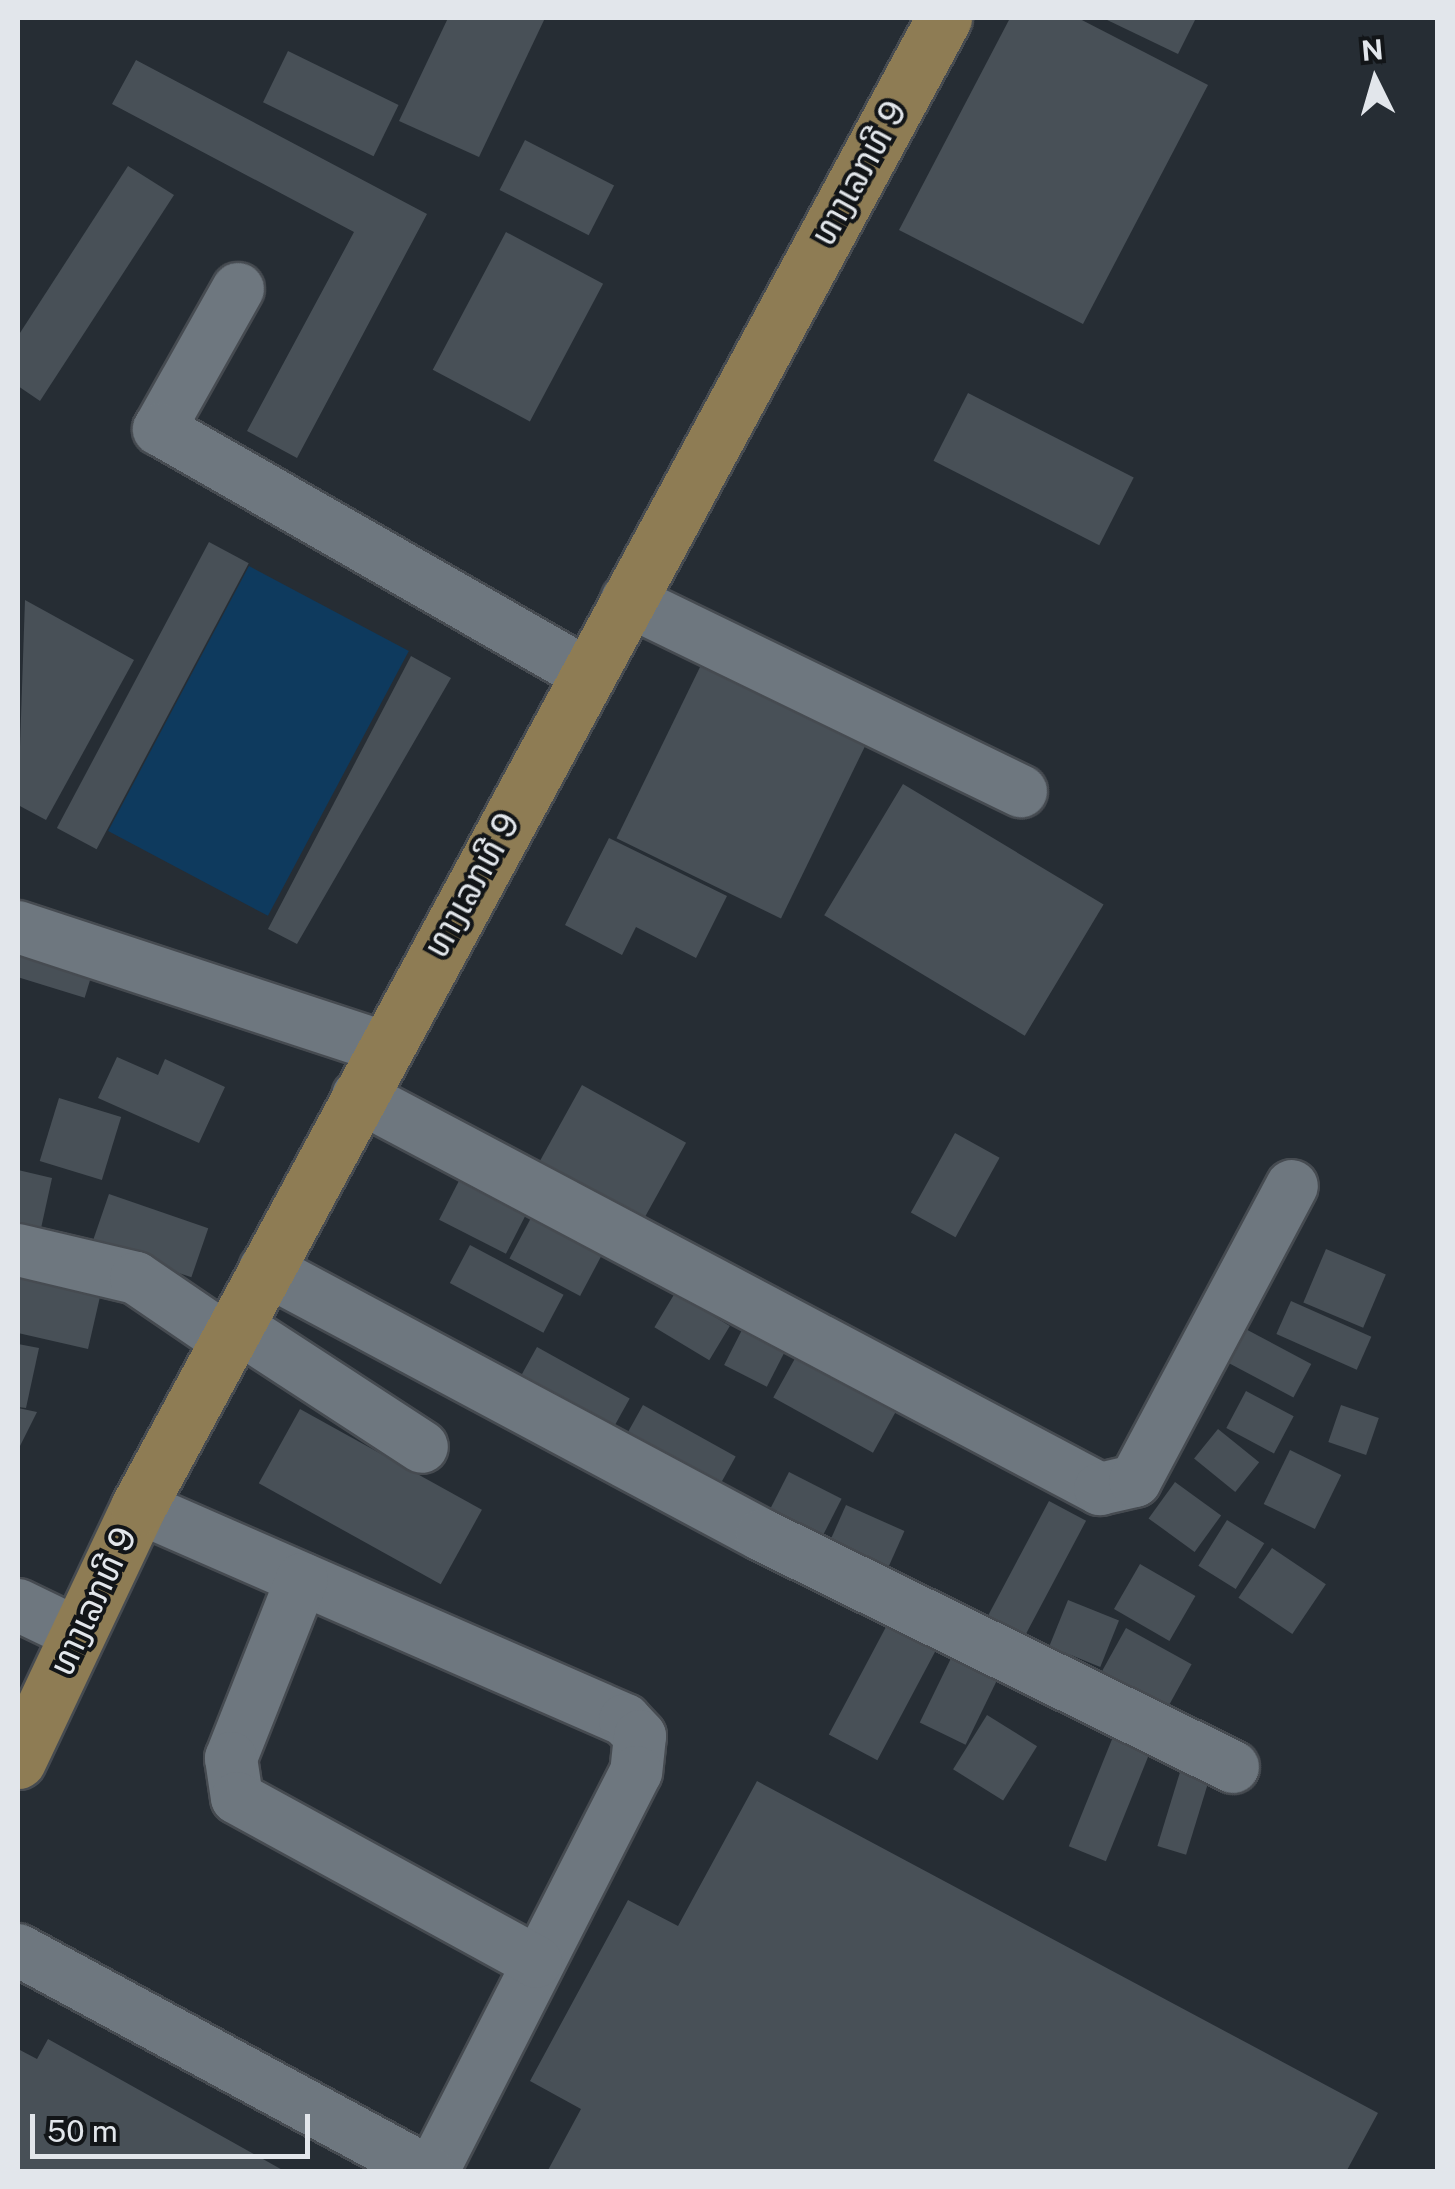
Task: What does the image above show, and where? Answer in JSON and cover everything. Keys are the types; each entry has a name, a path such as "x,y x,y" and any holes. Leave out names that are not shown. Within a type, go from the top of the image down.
{"main road":[{"name":"ທາງເລກທີ 9","path":"18,1761 138,1507 628,600 929,22"}],"street":[{"path":"238,289 159,429 587,674"},
{"path":"628,600 1021,791"},
{"path":"18,927 384,1047"},
{"path":"358,1096 1100,1489 1135,1481 1292,1186"},
{"path":"18,1250 136,1278 422,1446"},
{"path":"265,1269 762,1535 1232,1766"},
{"path":"18,1950 430,2172 636,1772 640,1736 625,1720 138,1507"},
{"path":"302,1579 230,1758 237,1798 536,1962"},
{"path":"18,1605 78,1634"}],"shaded area":[{"path":"249,566 409,651 268,916 108,831"}],"building":[{"path":"448,18 545,18 479,157 399,121"},
{"path":"1010,18 1078,18 1208,85 1083,324 899,230"},
{"path":"1103,18 1196,18 1178,54"},
{"path":"288,51 399,105 374,156 263,102"},
{"path":"136,60 427,214 297,458 247,431 354,232 112,104"},
{"path":"525,140 614,185 589,235 500,190"},
{"path":"128,166 174,195 40,401 18,386 18,336"},
{"path":"506,232 603,284 530,421 433,370"},
{"path":"968,393 1134,477 1099,545 933,461"},
{"path":"209,542 249,563 97,849 57,828"},
{"path":"25,600 134,660 46,820 18,805"},
{"path":"411,656 451,678 297,944 268,929"},
{"path":"702,663 866,743 781,918 617,838"},
{"path":"903,784 1104,905 1025,1036 824,915"},
{"path":"609,838 727,896 696,958 636,927 622,955 565,925"},
{"path":"18,949 93,972 85,998 18,977"},
{"path":"117,1057 158,1075 165,1059 225,1087 199,1143 98,1098"},
{"path":"582,1085 686,1143 643,1220 539,1162"},
{"path":"59,1098 121,1117 102,1180 40,1161"},
{"path":"955,1133 1000,1158 955,1237 911,1213"},
{"path":"465,1169 532,1203 506,1254 439,1220"},
{"path":"18,1170 52,1178 40,1233 18,1229"},
{"path":"109,1194 208,1228 191,1277 92,1243"},
{"path":"532,1216 603,1254 580,1296 509,1258"},
{"path":"470,1245 564,1295 543,1333 450,1283"},
{"path":"1326,1249 1386,1274 1363,1328 1303,1302"},
{"path":"18,1269 102,1288 88,1349 18,1333"},
{"path":"675,1293 730,1326 709,1360 654,1327"},
{"path":"1291,1301 1371,1337 1357,1370 1276,1334"},
{"path":"745,1324 788,1346 767,1387 724,1365"},
{"path":"1238,1325 1311,1364 1293,1398 1220,1359"},
{"path":"18,1344 39,1348 26,1408 18,1407"},
{"path":"537,1347 630,1398 609,1436 516,1385"},
{"path":"798,1353 898,1408 873,1453 773,1398"},
{"path":"1246,1391 1294,1416 1274,1453 1226,1428"},
{"path":"643,1405 736,1456 715,1494 622,1443"},
{"path":"1341,1405 1379,1418 1366,1455 1328,1442"},
{"path":"18,1408 37,1412 18,1450"},
{"path":"300,1409 482,1510 441,1584 259,1483"},
{"path":"1218,1429 1259,1462 1235,1492 1194,1459"},
{"path":"1290,1450 1341,1475 1315,1529 1264,1504"},
{"path":"789,1472 842,1499 818,1544 766,1517"},
{"path":"1175,1482 1221,1516 1195,1552 1149,1518"},
{"path":"1049,1501 1086,1521 1022,1642 985,1622"},
{"path":"846,1505 904,1531 885,1574 827,1548"},
{"path":"1227,1520 1264,1543 1236,1589 1198,1566"},
{"path":"1272,1548 1326,1584 1292,1634 1238,1598"},
{"path":"1140,1564 1195,1596 1169,1641 1114,1609"},
{"path":"1068,1600 1119,1621 1100,1667 1049,1646"},
{"path":"895,1610 944,1636 877,1760 829,1734"},
{"path":"1126,1628 1192,1664 1168,1707 1102,1671"},
{"path":"957,1646 1003,1668 966,1745 920,1722"},
{"path":"987,1715 1037,1746 1003,1801 953,1769"},
{"path":"1119,1722 1156,1737 1106,1861 1069,1846"},
{"path":"1184,1759 1213,1768 1186,1855 1157,1846"},
{"path":"757,1781 1378,2113 1346,2172 547,2172 581,2109 530,2081 628,1900 678,1926"},
{"path":"48,2039 286,2172 18,2172 18,2049 37,2059"}]}
